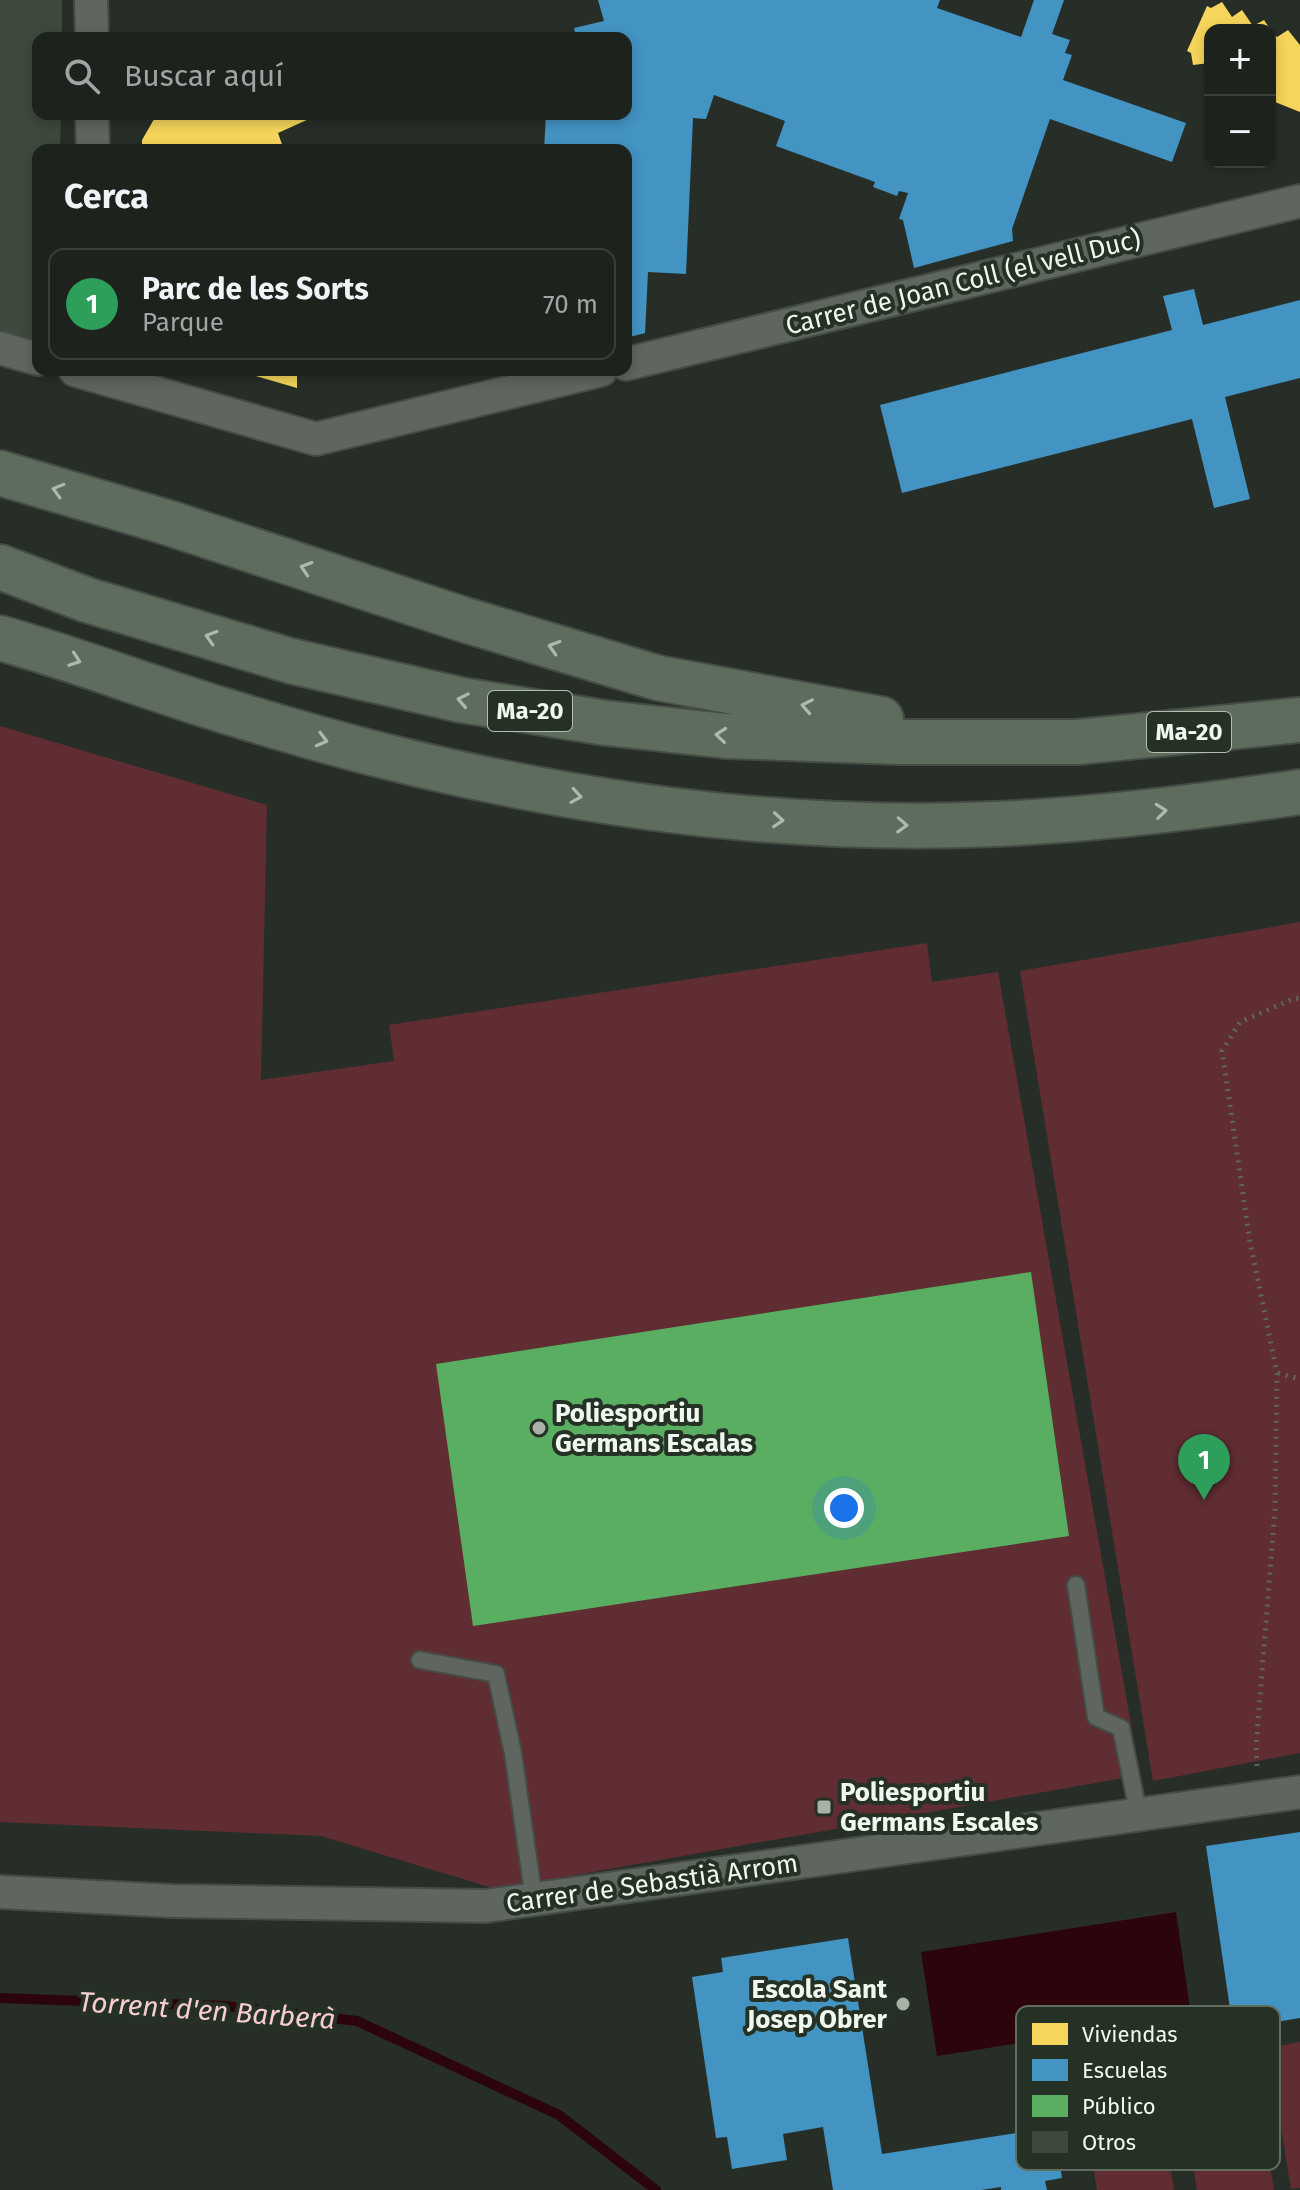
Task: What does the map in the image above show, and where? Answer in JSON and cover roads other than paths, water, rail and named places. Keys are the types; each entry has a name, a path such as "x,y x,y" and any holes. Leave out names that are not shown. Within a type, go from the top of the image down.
{"highway":[{"path":"0,473 166,522 462,619 658,678 895,722 1078,742"},
{"name":"Ma-20","path":"0,567 87,600 291,661 461,700 606,723 726,736 897,742 1078,742 1300,720"},
{"path":"0,638 52,652 221,710 389,757 545,790 645,806 824,823 982,825 1157,811 1300,792"}],"street":[{"path":"91,0 92,32"},
{"path":"92,120 93,144"},
{"name":"Carrer de Joan Coll (el vell Duc)","path":"632,363 1300,201"},
{"path":"0,348 32,357"},
{"path":"102,376 316,439 576,376"},
{"name":"Carrer de Sebastià Arrom","path":"0,1892 173,1901 486,1906 1300,1792"}],"lane":[{"path":"1076,1585 1096,1717 1121,1728 1139,1816"},
{"path":"420,1660 496,1674 513,1753 534,1899"}],"waterway":[{"name":"Torrent d'en Barberà","path":"0,1998 225,2006 357,2021 559,2115 656,2190"}],"place":[{"name":"Poliesportiu Germans Escalas","path":"539,1428"},
{"name":"Parc de les Sorts","path":"1204,1500"},
{"name":"Poliesportiu Germans Escales","path":"824,1807"},
{"name":"Escola Sant Josep Obrer","path":"903,2004"}]}
